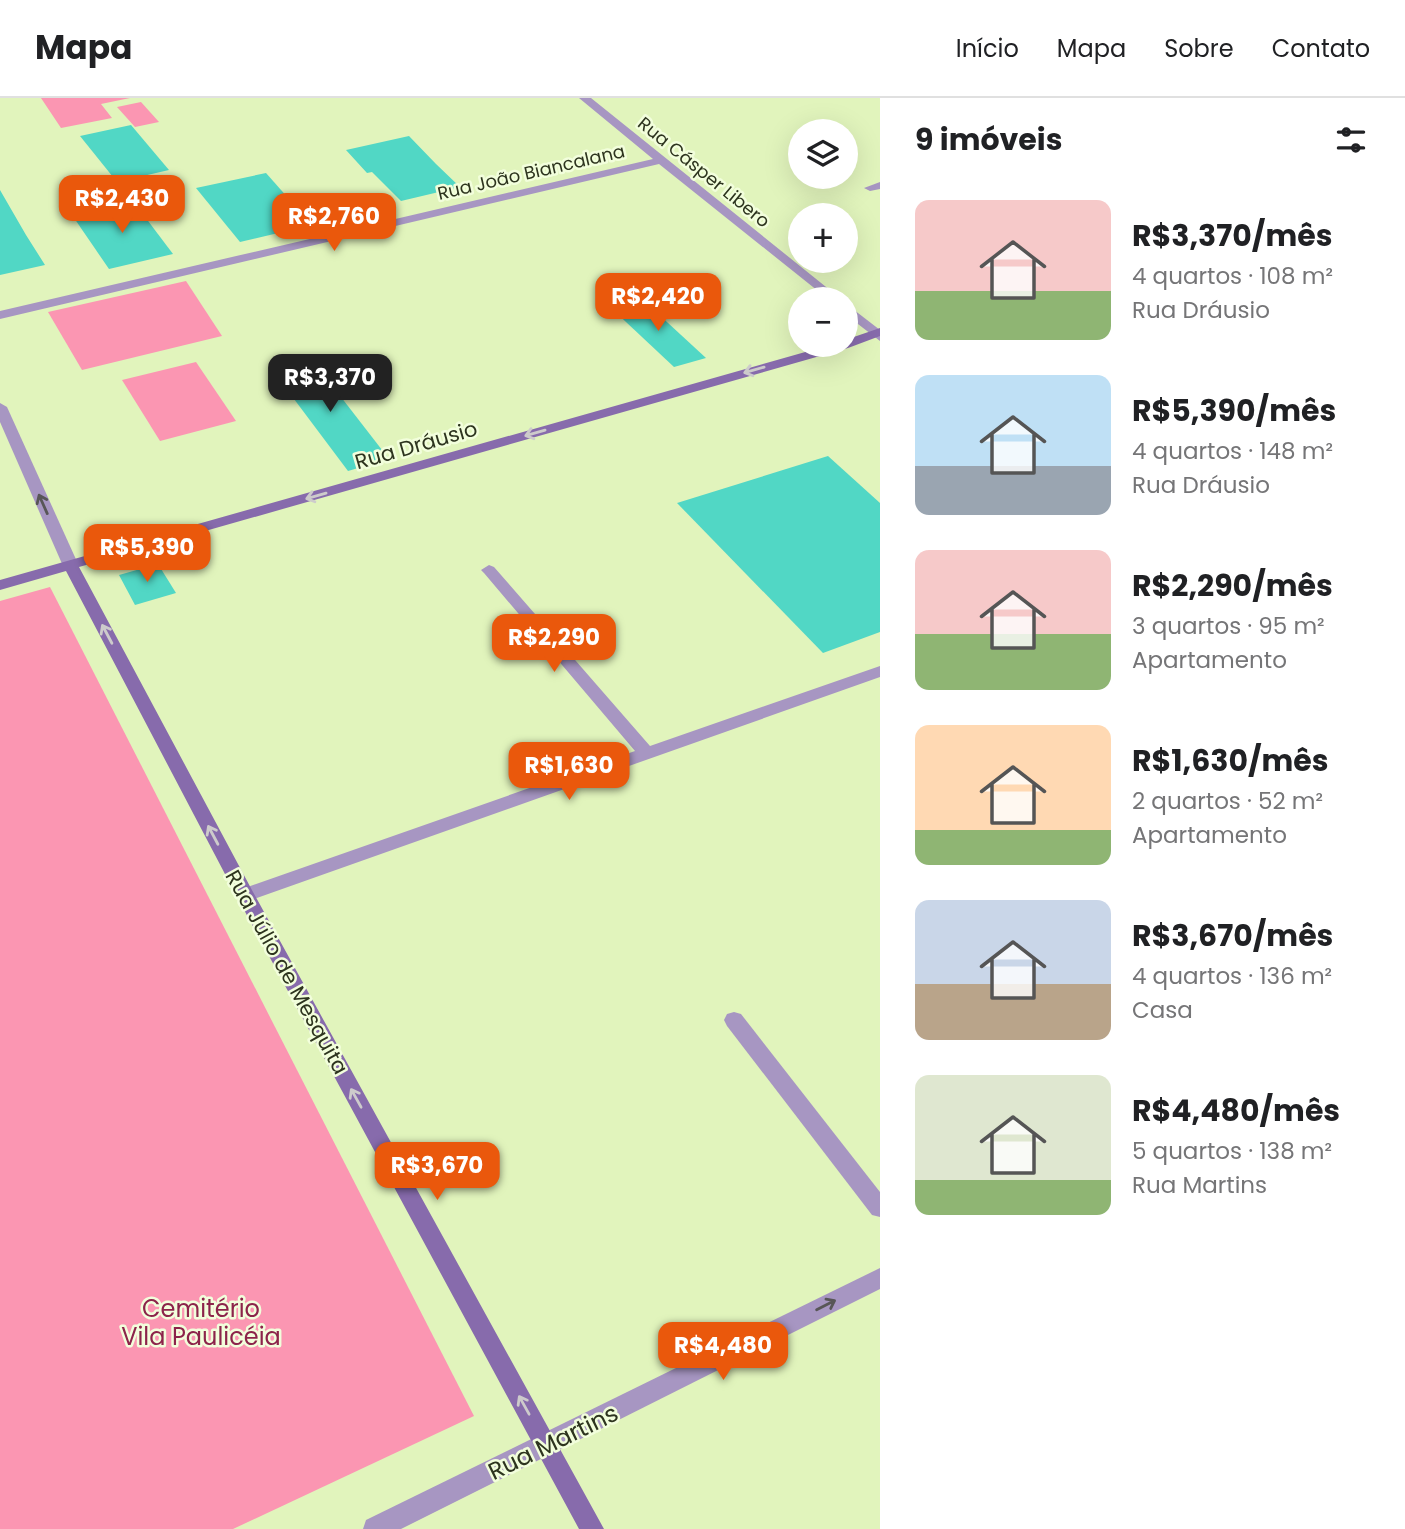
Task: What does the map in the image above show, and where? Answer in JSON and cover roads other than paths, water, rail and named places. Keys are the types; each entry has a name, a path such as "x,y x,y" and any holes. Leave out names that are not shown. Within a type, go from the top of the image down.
{"street":[{"name":"Rua Cásper Libero","path":"584,98 820,287"},
{"name":"Rua João Biancalana","path":"0,315 662,160"},
{"path":"858,318 878,334"},
{"name":"Rua Dráusio","path":"858,340 878,334"},
{"name":"Rua Dráusio","path":"0,585 799,357"},
{"name":"Rua Júlio de Mesquita","path":"0,407 71,566 245,895 592,1529"},
{"path":"489,570 647,754"},
{"path":"245,895 880,671"},
{"path":"734,1020 880,1208"},
{"name":"Rua Martins","path":"375,1529 547,1446 880,1278"}],"park label":[{"name":"Cemitério Vila Paulicéia","path":"201,1322"}]}
